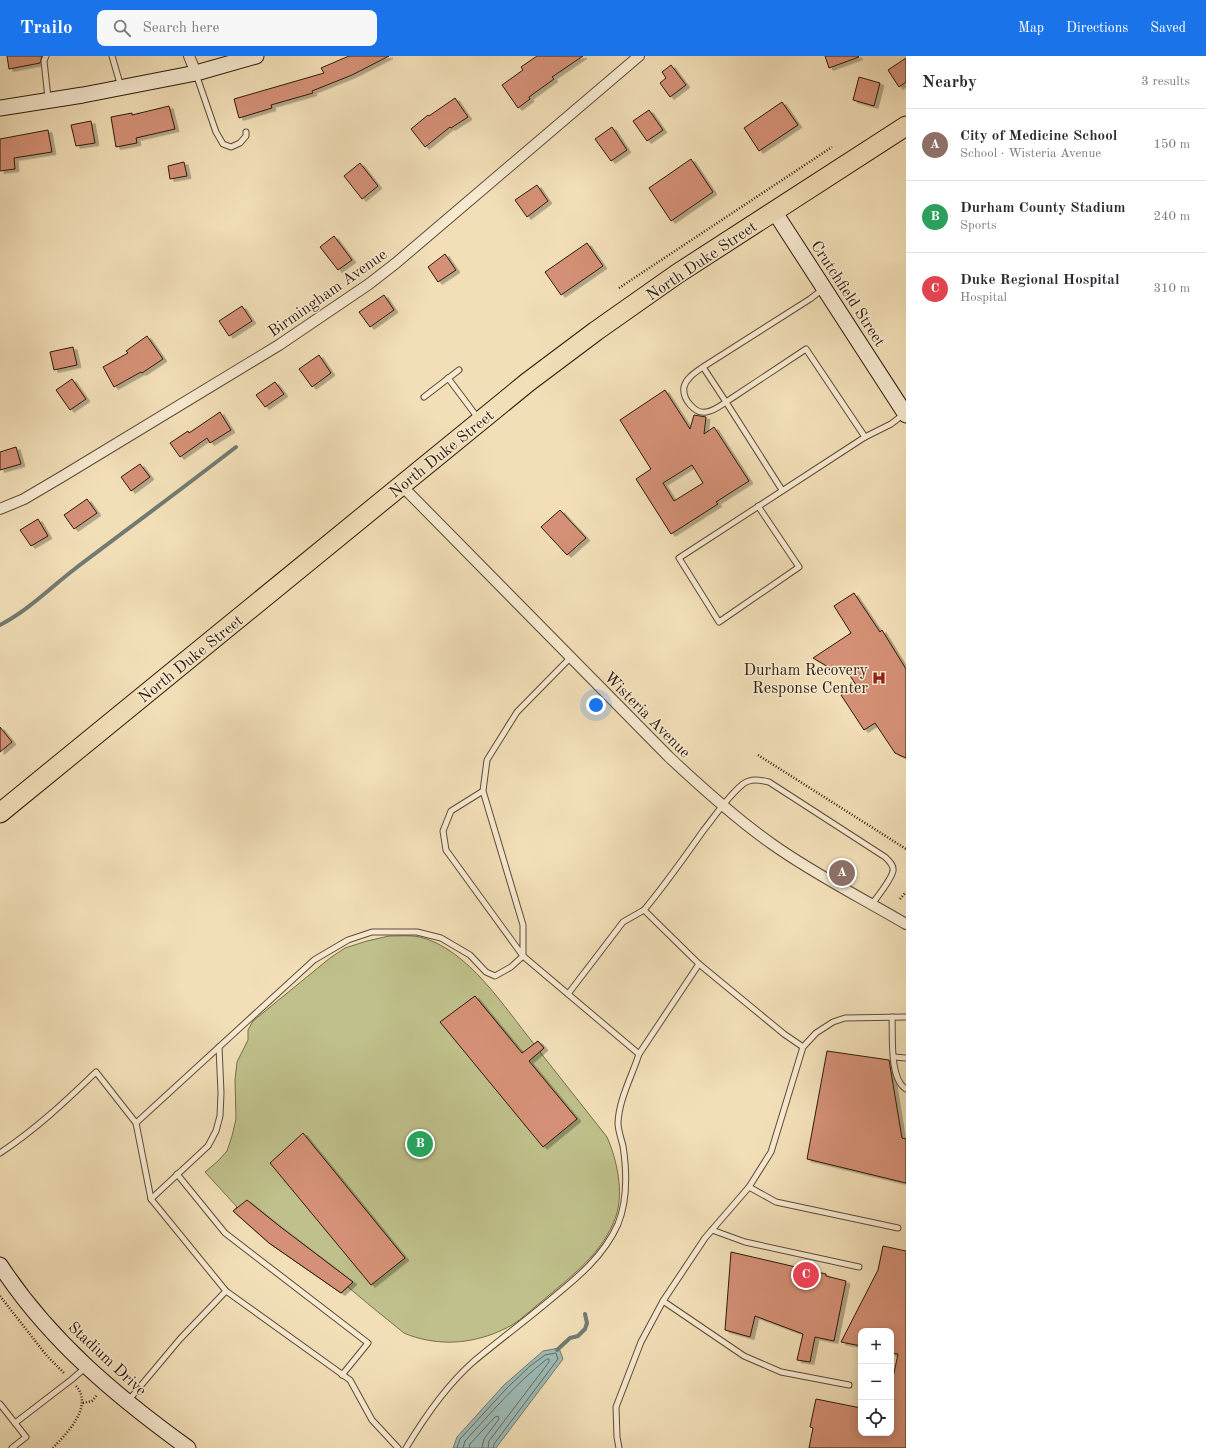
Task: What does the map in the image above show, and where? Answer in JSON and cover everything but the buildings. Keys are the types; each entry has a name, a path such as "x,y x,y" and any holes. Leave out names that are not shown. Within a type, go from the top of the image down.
{"highway":[{"name":"North Duke Street","path":"1,810 528,382 596,331 677,274 906,126"}],"street":[{"path":"189,56 196,73"},
{"path":"0,108 121,88 196,73 256,56"},
{"name":"Birmingham Avenue","path":"0,509 24,499 279,345 368,284 396,263 640,56"},
{"name":"Crutchfield Street","path":"774,211 905,414"},
{"name":"Wisteria Avenue","path":"401,485 669,757 722,806 773,844 815,871 906,924"},
{"name":"Stadium Drive","path":"0,1265 10,1280 44,1322 86,1367 127,1402 188,1448"}],"lane":[{"path":"46,56 44,62 48,100"},
{"path":"112,56 121,88"},
{"path":"196,73 216,132 223,144 231,147 240,143 246,136 246,132"},
{"path":"824,289 694,373 687,380 684,387 684,394 689,404 697,411 706,412 714,410 806,349 865,437"},
{"path":"703,367 782,490"},
{"path":"424,396 459,370"},
{"path":"448,378 480,421"},
{"path":"758,506 799,567 719,622 679,558 782,490 865,437 891,424 905,414"},
{"path":"136,1123 314,960 348,940 372,932 417,932 441,938 470,955 486,972 495,976 511,967 523,956 522,925 483,791 487,760 517,712 571,657"},
{"path":"568,994 623,922 644,910 660,891 722,806 743,784 752,780 769,782 885,857 891,863 893,870 890,878 872,904"},
{"path":"483,791 451,811 443,831 446,850 523,956 639,1054"},
{"path":"644,910 699,964 784,1034 803,1047"},
{"path":"406,1448 422,1422 450,1386 472,1363 582,1274 602,1251 618,1224 624,1203 626,1180 618,1124 619,1108 639,1054 699,964"},
{"path":"892,1017 896,1076 900,1084 906,1089"},
{"path":"619,1448 616,1437 616,1407 641,1342 663,1301 705,1238 749,1187 762,1169 771,1152 803,1047 816,1033 833,1022 845,1018 906,1017"},
{"path":"151,1199 208,1146 216,1131 220,1116 221,1093 219,1047"},
{"path":"894,1057 906,1058"},
{"path":"0,1153 13,1145 62,1104 96,1072 136,1123 151,1199 226,1291 350,1380 372,1420 398,1448"},
{"path":"177,1174 225,1233 368,1343 342,1375"},
{"path":"749,1187 776,1202 898,1228"},
{"path":"712,1230 745,1242 859,1267"},
{"path":"127,1402 180,1339 226,1291"},
{"path":"663,1301 744,1356 781,1372 849,1385"},
{"path":"15,1423 86,1367"},
{"path":"0,1404 26,1437 12,1448"}],"path":[{"path":"619,288 832,147"},
{"path":"758,755 906,849"},
{"path":"900,899 906,892"},
{"path":"0,1296 47,1356 82,1392 83,1403 79,1414 68,1432 53,1448"},
{"path":"115,1374 120,1369"},
{"path":"83,1403 92,1402 97,1395"}],"green space":[{"path":"389,936 420,937 437,944 454,954 469,966 484,981 534,1044 538,1041 544,1048 540,1052 607,1137 614,1156 619,1187 618,1207 610,1230 603,1242 574,1274 516,1323 492,1334 471,1340 460,1342 438,1342 404,1333 348,1287 341,1293 269,1243 233,1211 237,1207 205,1172 227,1151 232,1136 236,1119 235,1080 237,1062 248,1040 248,1030 253,1021 330,958 345,948"}],"water":[{"path":"559,1348 563,1359 496,1448 453,1448 457,1437 504,1385 543,1351"}],"waterway":[{"path":"0,625 21,612 76,568 236,447"},
{"path":"557,1350 570,1338 578,1336 585,1329 587,1323 585,1314"}],"place":[{"name":"Durham Recovery Response Center","path":"879,678"},
{"name":"City of Medicine School","path":"842,873"},
{"name":"Durham County Stadium","path":"420,1144"},
{"name":"Duke Regional Hospital","path":"806,1275"}]}
